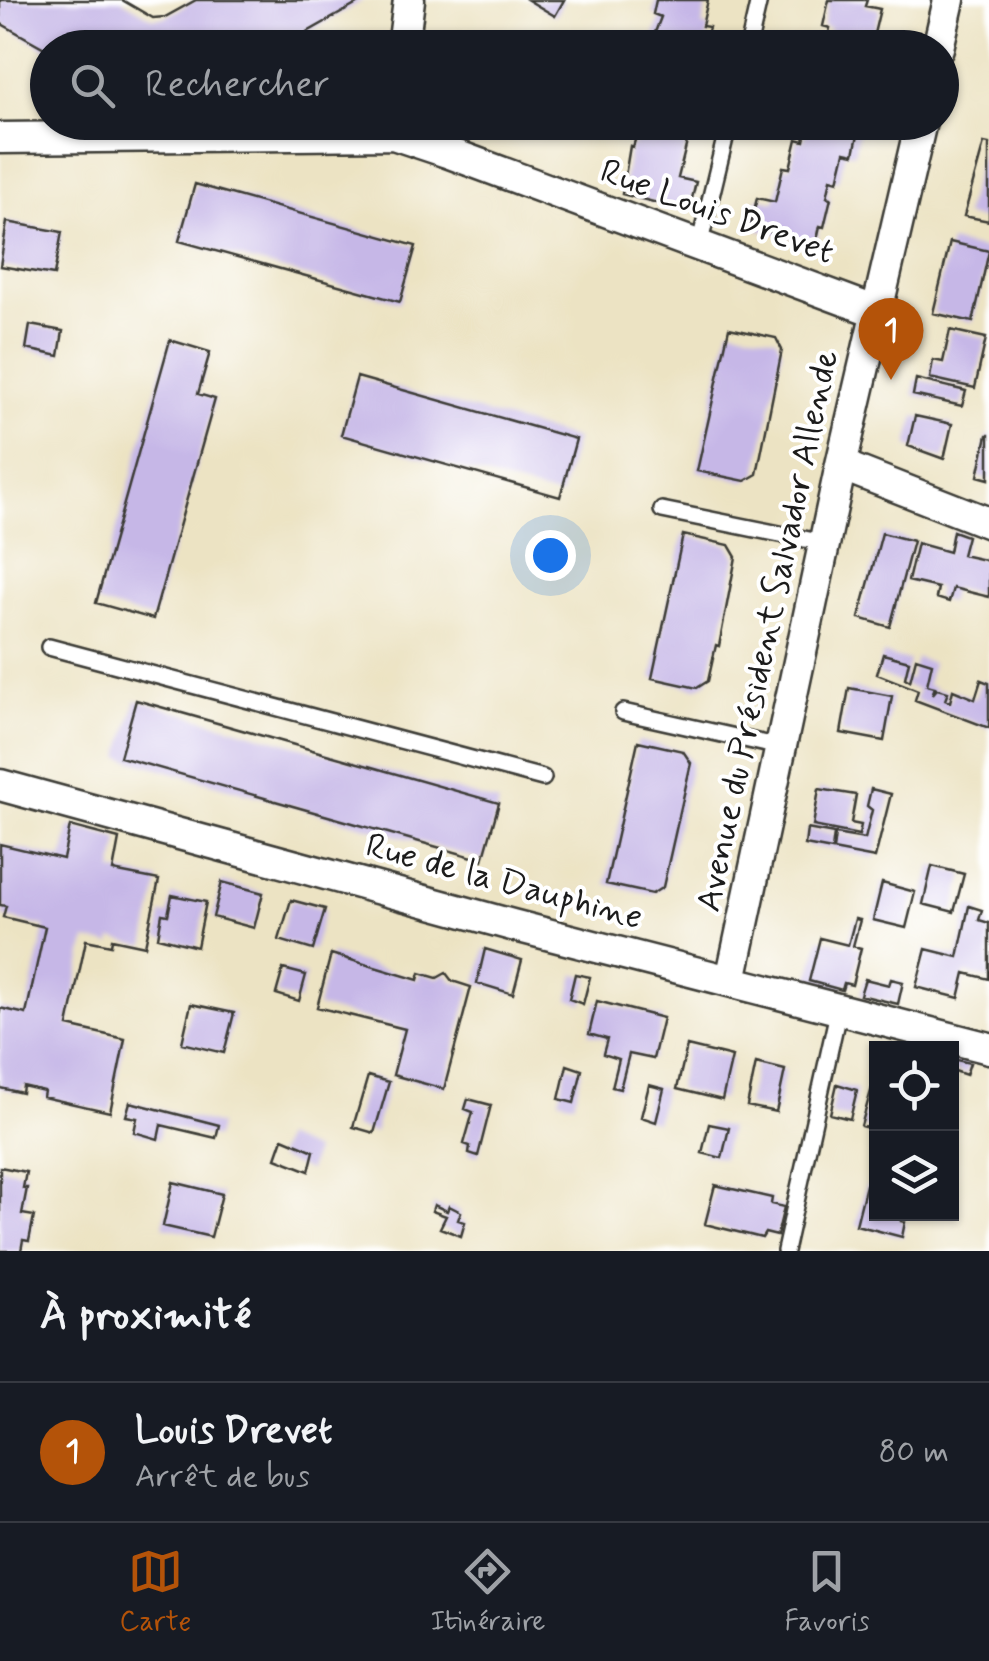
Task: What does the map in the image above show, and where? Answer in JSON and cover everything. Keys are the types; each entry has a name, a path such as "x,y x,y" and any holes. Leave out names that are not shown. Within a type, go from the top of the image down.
{"street":[{"path":"405,30 408,0"},
{"path":"942,30 949,0"},
{"name":"Rue Louis Drevet","path":"0,138 30,137"},
{"name":"Rue Louis Drevet","path":"420,140 877,312"},
{"name":"Avenue du Président Salvador Allende","path":"730,980 841,465 917,140"},
{"path":"841,465 989,523"},
{"name":"Rue de la Dauphine","path":"0,785 493,920 989,1048"}],"lane":[{"path":"752,30 759,0"},
{"path":"699,246 725,140"},
{"path":"662,510 824,543"},
{"path":"50,647 543,778"},
{"path":"622,712 780,747"},
{"path":"785,1251 839,1008"}],"building":[{"path":"0,0 122,0 153,18 165,17 196,0 364,0 311,30 30,30 30,40 0,23"},
{"path":"528,0 564,0 555,16"},
{"path":"656,0 708,0 702,26 708,30 656,30 661,17 653,14"},
{"path":"829,0 867,0 865,6 880,9 875,30 830,30 823,26"},
{"path":"635,140 687,142 678,178 696,182 689,211 622,194 630,146"},
{"path":"797,140 857,140 854,154 845,152 838,181 831,179 827,197 831,198 816,244 750,227 757,198 775,202 783,167 790,168"},
{"path":"984,143 989,144 989,221 964,216"},
{"path":"195,184 416,246 400,302 179,241"},
{"path":"7,222 62,232 54,275 0,266"},
{"path":"950,242 989,251 973,322 933,313"},
{"path":"30,325 63,331 59,356 26,349"},
{"path":"729,328 776,338 782,350 757,474 745,481 697,471"},
{"path":"950,330 986,338 975,388 930,378 933,360 943,362"},
{"path":"170,340 210,352 198,394 215,399 153,619 96,603"},
{"path":"357,377 576,439 560,497 341,435"},
{"path":"916,379 966,391 962,406 913,395"},
{"path":"915,416 952,424 944,459 908,446"},
{"path":"989,435 989,479 978,476"},
{"path":"953,531 967,536 962,555 989,561 989,597 953,588 949,602 936,598 938,588 908,581 917,543 949,552"},
{"path":"882,533 913,541 890,627 859,618"},
{"path":"683,535 729,545 736,557 719,646 716,645 708,681 697,688 652,678"},
{"path":"883,654 909,661 905,678 910,681 916,658 932,663 927,685 935,687 932,695 937,689 948,692 945,700 950,702 953,690 975,699 981,680 989,683 989,728 915,700 918,690 877,674"},
{"path":"849,688 892,696 884,741 841,733"},
{"path":"136,700 499,803 483,860 120,757"},
{"path":"638,741 683,751 691,763 663,887 652,894 606,884"},
{"path":"819,789 856,795 851,823 861,825 859,835 813,826"},
{"path":"871,789 891,794 875,858 833,850 835,834 865,839 872,810 867,806"},
{"path":"70,826 119,839 113,871 159,880 145,946 112,939 111,945 86,940 68,1026 125,1039 110,1112 43,1097 44,1091 23,1086 22,1093 0,1088 0,1008 26,1014 45,927 3,917 6,906 0,905 0,844 63,859"},
{"path":"807,829 834,834 832,850 805,845"},
{"path":"932,866 964,874 954,912 923,904"},
{"path":"222,882 263,893 254,928 213,917"},
{"path":"882,883 915,892 906,928 873,920"},
{"path":"172,895 206,902 197,947 158,937 162,914 168,915"},
{"path":"291,900 325,909 313,950 279,940"},
{"path":"969,906 982,910 979,920 989,923 989,979 965,973 959,998 916,987 926,949 958,957"},
{"path":"855,919 860,920 853,946 861,948 852,985 844,983 842,990 809,981 820,938 848,945"},
{"path":"485,949 522,960 513,994 477,983"},
{"path":"331,954 418,980 420,973 437,978 446,973 452,981 471,987 444,1089 393,1075 405,1029 317,1007"},
{"path":"283,969 306,975 299,1001 276,994"},
{"path":"575,974 590,977 583,1004 569,999"},
{"path":"865,979 889,985 891,979 903,982 898,1004 860,995"},
{"path":"597,1001 663,1018 653,1059 629,1054 620,1089 612,1087 619,1059 603,1054 607,1039 589,1034"},
{"path":"191,1004 234,1013 224,1053 182,1043"},
{"path":"687,1046 732,1057 722,1100 677,1089"},
{"path":"959,1061 970,1063 966,1075 959,1072"},
{"path":"756,1063 785,1070 776,1112 747,1106"},
{"path":"567,1065 582,1070 574,1103 559,1099"},
{"path":"368,1076 389,1082 374,1133 353,1127"},
{"path":"837,1084 857,1090 850,1119 830,1114"},
{"path":"649,1085 664,1089 656,1122 641,1117"},
{"path":"869,1098 869,1128 861,1126"},
{"path":"468,1099 491,1105 478,1156 469,1153 470,1146 464,1144 473,1112 465,1109"},
{"path":"130,1102 219,1125 216,1138 161,1125 158,1139 134,1132 137,1118 126,1116"},
{"path":"709,1124 729,1128 722,1158 702,1153"},
{"path":"283,1138 314,1151 309,1171 276,1158"},
{"path":"0,1167 26,1172 22,1214 34,1216 29,1241 23,1240 21,1251 0,1251"},
{"path":"173,1182 222,1194 211,1237 163,1226"},
{"path":"715,1185 772,1198 771,1204 784,1207 777,1236 765,1233 762,1238 705,1224"},
{"path":"866,1185 869,1221 905,1222 902,1237 856,1225"},
{"path":"434,1205 461,1212 458,1220 465,1222 461,1236 440,1228 446,1216 432,1211"}],"place":[{"name":"Louis Drevet","path":"891,380"}]}
